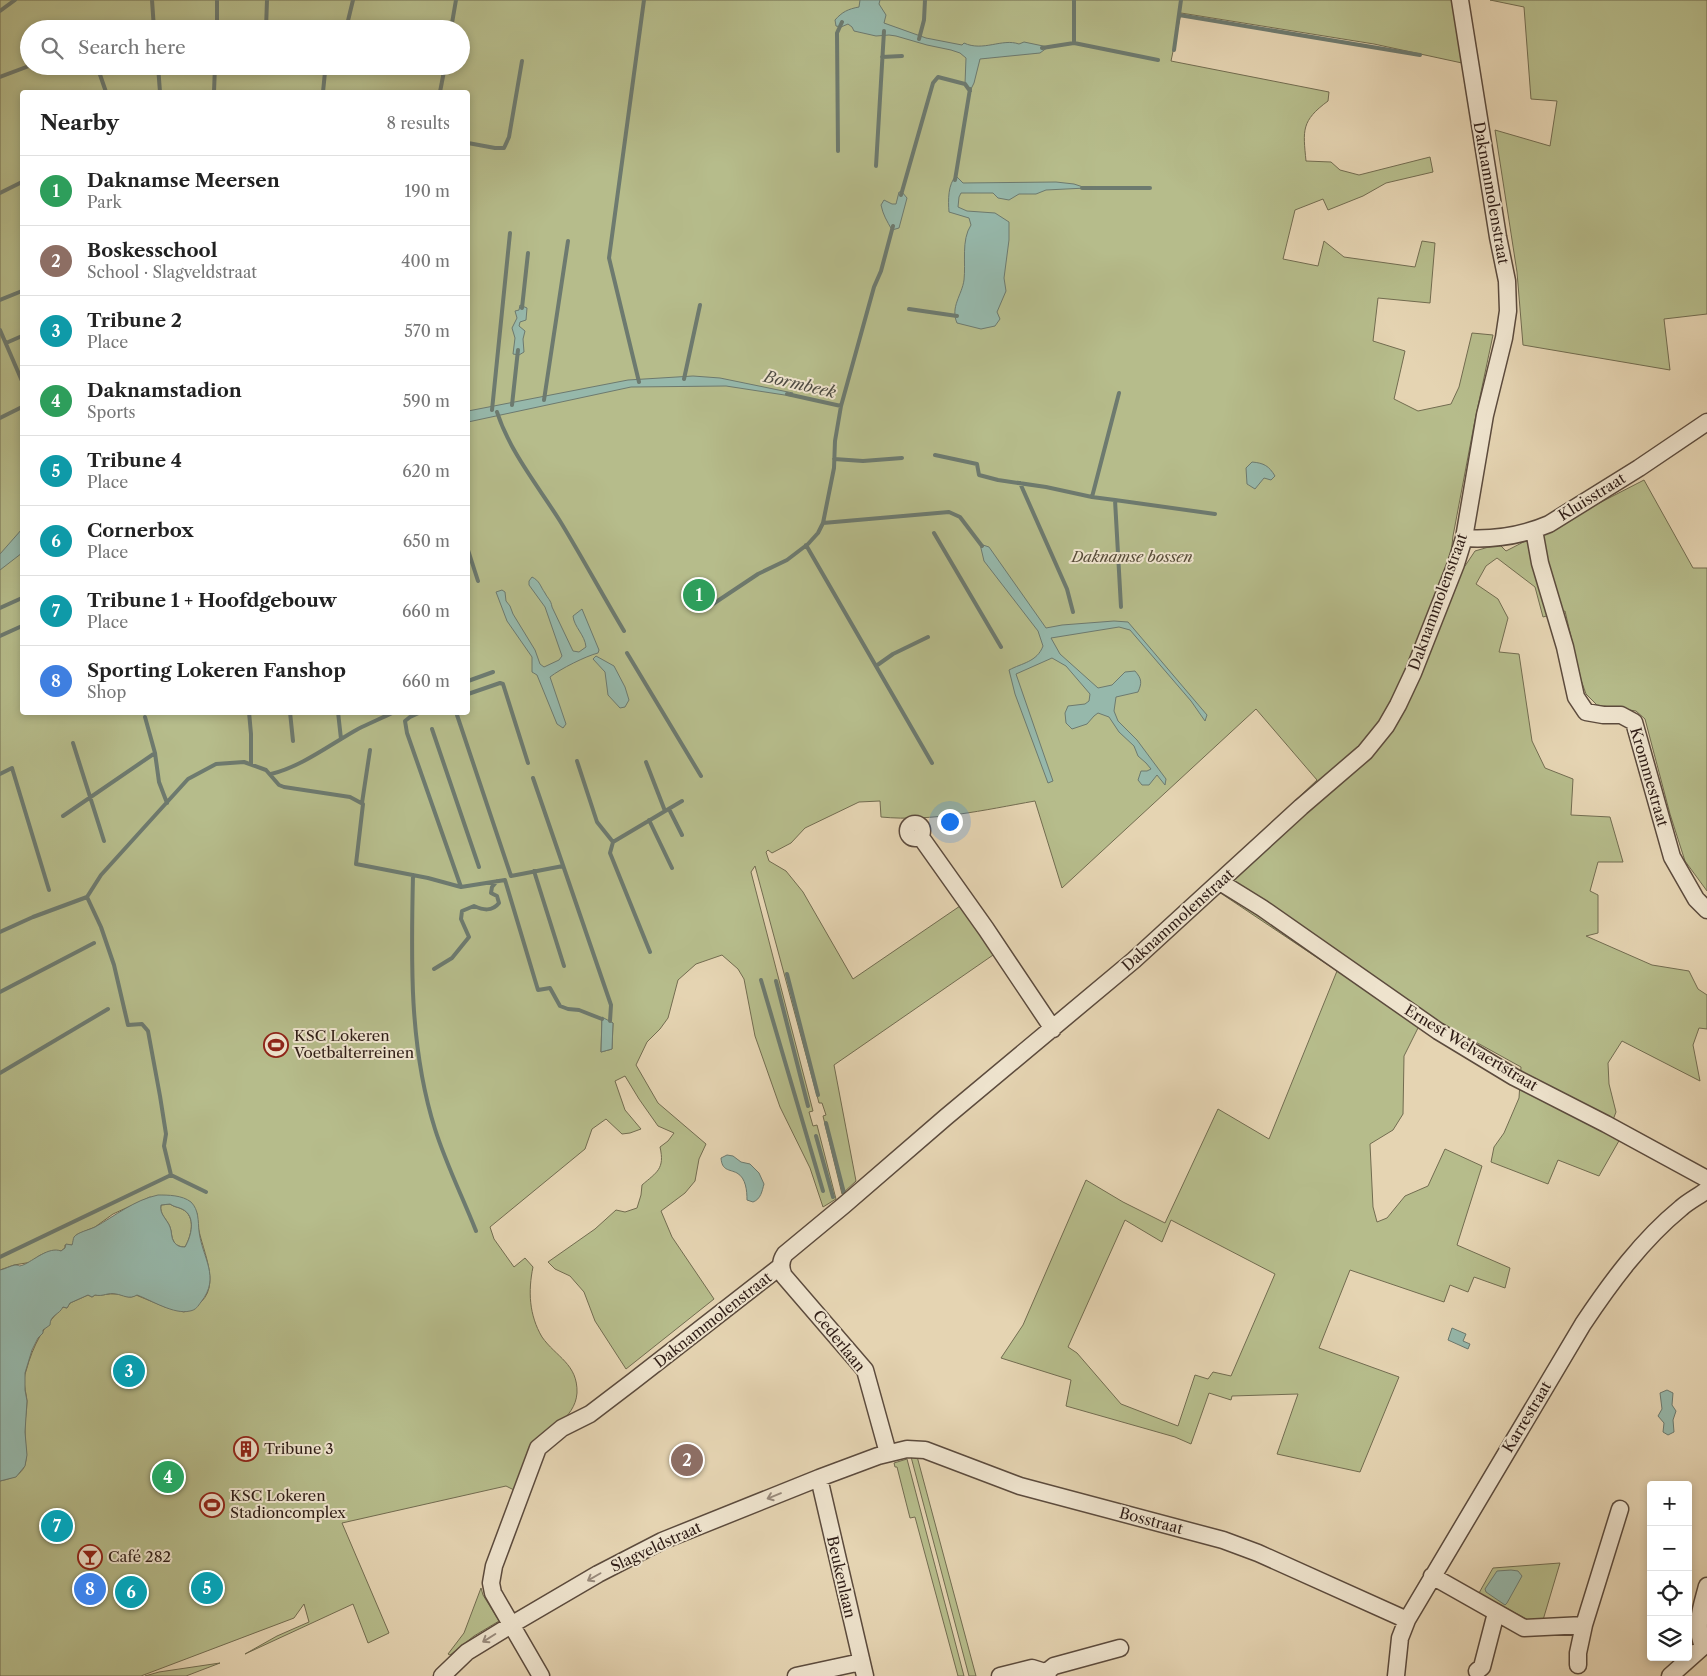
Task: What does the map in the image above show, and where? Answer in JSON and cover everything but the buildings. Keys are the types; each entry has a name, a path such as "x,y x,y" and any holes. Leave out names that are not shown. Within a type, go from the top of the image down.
{"street":[{"name":"Daknammolenstraat","path":"511,1625 493,1593 491,1583 494,1566 538,1448 562,1428 597,1409 781,1266 785,1254 946,1116 1134,960 1301,807 1365,752 1386,726 1413,673 1456,564 1464,538 1485,415 1504,338 1508,304 1507,281 1496,227 1460,0"},
{"name":"Kluisstraat","path":"1464,538 1509,537 1549,524 1639,468 1707,422"},
{"name":"Krommestraat","path":"1534,530 1540,563 1565,647 1576,697 1586,712 1603,715 1621,715 1634,722 1672,857 1696,899 1707,910"},
{"path":"920,836 986,929 1053,1029"},
{"name":"Ernest Welvaertstraat","path":"1220,882 1262,908 1446,1036 1514,1077 1707,1179"},
{"name":"Karrestraat","path":"1396,1676 1400,1638 1407,1620 1583,1324 1602,1295 1639,1250 1682,1208 1707,1190"},
{"name":"Cederlaan","path":"781,1266 784,1276 865,1370 888,1453"},
{"name":"Bosstraat","path":"888,1453 906,1449 925,1450 1020,1486 1223,1540 1258,1552 1407,1620"},
{"name":"Slagveldstraat","path":"442,1676 467,1652 511,1625 598,1574 662,1541 819,1478 888,1453"},
{"name":"Beukenlaan","path":"819,1478 863,1669"},
{"path":"1578,1665 1578,1653 1584,1626 1620,1508"},
{"path":"1432,1576 1524,1628 1584,1626"},
{"path":"1670,1676 1705,1644 1699,1636 1698,1625 1707,1586"},
{"path":"1477,1671 1482,1667 1496,1613"},
{"path":"511,1625 541,1676"},
{"path":"1000,1676 1032,1668 1047,1675 1051,1667 1120,1648"},
{"path":"796,1676 863,1669"}],"green space":[{"name":"Daknamse bossen","path":"0,0 1452,0 1462,63 1374,44 1181,13 1171,61 1329,92 1328,101 1313,114 1306,127 1304,141 1306,161 1331,162 1340,170 1359,175 1430,157 1433,172 1386,183 1363,196 1328,210 1323,199 1295,210 1283,259 1318,266 1324,241 1344,257 1415,267 1422,241 1435,243 1430,303 1378,298 1373,341 1405,351 1394,399 1418,411 1451,404 1459,387 1472,333 1493,335 1453,536 1450,563 1465,566 1475,551 1499,544 1506,551 1644,480 1693,568 1707,568 1707,891 1685,861 1670,814 1645,719 1636,711 1597,705 1586,694 1565,611 1543,617 1535,587 1497,558 1486,566 1476,584 1498,599 1508,618 1499,652 1519,654 1532,741 1545,768 1573,779 1571,815 1610,817 1623,862 1598,862 1590,891 1598,895 1598,933 1586,936 1652,965 1689,971 1698,989 1707,995 1707,1029 1699,1028 1693,1045 1700,1081 1622,1041 1608,1063 1609,1084 1616,1112 1608,1133 1620,1139 1599,1176 1558,1160 1548,1184 1491,1162 1494,1147 1504,1133 1519,1098 1521,1067 1425,1014 1404,1056 1403,1114 1393,1130 1370,1144 1373,1207 1377,1222 1387,1218 1405,1196 1428,1186 1445,1149 1482,1166 1457,1245 1510,1268 1505,1288 1474,1277 1468,1292 1450,1285 1444,1302 1350,1270 1319,1348 1399,1377 1360,1472 1277,1454 1298,1394 1232,1396 1231,1400 1209,1393 1191,1444 1175,1437 1066,1406 1071,1380 1001,1358 1023,1325 1086,1180 1123,1202 1165,1223 1218,1109 1269,1139 1337,971 1207,884 1317,780 1256,709 1062,888 1035,801 939,817 920,818 881,817 880,801 859,802 805,828 791,843 772,853 768,850 766,852 769,861 786,871 803,892 853,979 960,906 996,953 834,1065 856,1181 842,1194 823,1116 826,1115 822,1103 819,1103 755,866 751,872 813,1111 809,1112 813,1126 817,1125 836,1199 823,1207 810,1168 780,1107 755,1036 744,979 738,969 722,955 696,964 678,980 668,1018 647,1042 636,1065 658,1103 706,1144 699,1159 695,1181 685,1193 661,1211 672,1237 714,1299 626,1369 595,1321 584,1292 570,1276 555,1269 548,1262 595,1229 616,1210 625,1212 637,1208 642,1185 656,1173 660,1165 660,1147 674,1133 658,1126 625,1076 615,1081 625,1110 641,1129 622,1134 606,1119 592,1129 585,1149 490,1227 494,1239 514,1267 525,1258 533,1267 530,1294 534,1320 542,1337 574,1375 577,1393 575,1402 566,1417 533,1449 514,1490 506,1486 342,1523 389,1633 368,1643 353,1604 245,1654 277,1636 309,1622 304,1604 294,1618 141,1676 0,1676 0,1481 18,1474 25,1464 27,1401 24,1378 40,1336 63,1307 67,1308 70,1303 88,1295 92,1297 95,1295 119,1294 129,1297 136,1295 165,1307 184,1312 201,1302 207,1293 210,1283 197,1213 150,1197 113,1214 95,1227 78,1234 75,1236 73,1245 65,1245 65,1248 61,1251 45,1253 32,1262 0,1270","holes":["602,1018 613,1023 612,1049 601,1052","1125,1220 1162,1242 1171,1220 1275,1274 1231,1376 1213,1372 1208,1379 1195,1375 1178,1426 1121,1404 1077,1353 1068,1347"]},
{"path":"1490,0 1707,0 1707,314 1664,319 1670,370 1523,345 1517,272 1495,130 1550,146 1557,101 1531,99 1524,7"},
{"path":"170,1204 187,1212 190,1217 191,1232 185,1247 179,1246 174,1242 170,1227 162,1214 161,1205"},
{"path":"916,1452 976,1676 969,1676 910,1453"},
{"path":"907,1459 964,1676 958,1676 915,1517 910,1518 897,1467 895,1467 894,1463"},
{"path":"1560,1563 1543,1620 1530,1621 1479,1593 1493,1568"},
{"path":"481,1588 483,1595 499,1621 474,1636 450,1655 448,1654 464,1633"},
{"path":"220,1663 186,1676 145,1676 159,1672"}],"shaded area":[{"path":"860,0 880,0 879,4 886,15 884,23 926,38 962,45 964,43 985,46 1024,42 1048,47 1040,53 980,59 970,91 965,84 966,58 960,53 896,36 876,36 854,31 848,24 841,27 836,26 835,20 846,11 859,7"},
{"path":"956,176 963,183 1056,182 1074,184 1086,188 1046,190 1036,194 1019,194 1009,200 998,198 993,193 961,193 958,207 967,211 995,213 1009,222 1009,240 1004,278 1006,291 997,312 1000,319 995,326 981,329 957,323 955,317 956,306 964,280 966,238 971,225 969,218 949,212 950,188"},
{"path":"899,192 902,192 907,198 899,228 892,230 881,205 884,200 896,204"},
{"path":"520,305 527,308 526,320 520,322 519,326 525,331 523,339 524,352 519,355 513,354 515,338 512,328 517,318 515,311 519,310"},
{"path":"693,376 720,378 793,393 791,396 726,386 631,387 470,422 470,411 628,380"},
{"path":"1252,462 1266,466 1275,476 1271,480 1264,478 1255,489 1247,484 1246,468"},
{"path":"20,531 20,555 0,570 0,554"},
{"path":"980,544 989,547 1046,628 1114,621 1128,622 1207,715 1205,721 1191,701 1130,630 1119,627 1051,638 1060,654 1098,688 1112,685 1125,672 1135,671 1141,681 1138,692 1116,697 1114,711 1118,721 1137,740 1166,779 1165,785 1157,775 1149,785 1142,785 1138,780 1141,771 1151,769 1138,756 1134,746 1119,732 1109,717 1098,713 1087,724 1072,729 1066,723 1065,713 1068,706 1085,704 1089,701 1090,694 1066,666 1052,658 1016,674 1053,781 1048,783 1015,694 1009,670 1033,659 1043,646 1038,631 984,561"},
{"path":"532,577 538,582 550,601 573,651 579,652 586,647 573,616 582,609 599,650 598,653 573,663 550,677 566,724 563,728 557,724 537,675 532,672 532,657 507,621 496,592 502,590 505,592 506,601 535,650 540,664 544,667 559,660 562,656 545,607 529,585"},
{"path":"596,656 614,666 625,687 629,700 625,707 620,708 608,695 605,672 593,659"},
{"path":"602,1017 613,1023 612,1049 601,1052"},
{"path":"727,1155 750,1164 759,1173 764,1184 761,1194 756,1201 747,1200 744,1181 740,1175 726,1169 723,1165 721,1158"},
{"path":"158,1195 175,1196 183,1198 194,1205 197,1212 201,1241 209,1267 210,1284 207,1293 195,1309 184,1312 170,1309 137,1295 129,1297 113,1294 95,1295 92,1297 88,1295 70,1303 67,1308 63,1307 53,1317 50,1325 43,1330 43,1333 38,1338 25,1373 27,1455 25,1466 16,1477 0,1481 0,1270 15,1265 23,1265 51,1251 61,1251 65,1248 66,1244 72,1245 74,1237 78,1234 95,1227 133,1204","holes":["170,1204 182,1209 190,1216 191,1232 185,1247 179,1246 174,1242 170,1227 162,1214 161,1205"]},
{"path":"1452,1328 1466,1334 1463,1341 1470,1344 1468,1349 1448,1340"},
{"path":"1667,1390 1673,1393 1672,1405 1676,1411 1673,1420 1674,1432 1668,1435 1663,1432 1664,1423 1658,1416 1662,1409 1660,1393"},
{"path":"1497,1571 1518,1571 1522,1576 1505,1605 1486,1592 1485,1589"}],"waterway":[{"path":"0,11 15,0"},
{"path":"152,0 153,20"},
{"path":"217,0 217,20"},
{"path":"266,20 267,0"},
{"path":"348,20 353,0"},
{"path":"453,20 456,0"},
{"path":"639,382 609,258 644,0"},
{"path":"919,39 924,20 925,0"},
{"path":"1074,0 1074,43"},
{"path":"1174,50 1181,0"},
{"path":"1179,15 1420,55"},
{"path":"838,151 837,33 842,22"},
{"path":"876,166 884,31"},
{"path":"1042,48 1074,43 1158,60"},
{"path":"882,57 902,56"},
{"path":"470,143 504,148 509,137 522,61"},
{"path":"0,77 20,69"},
{"path":"100,75 105,90"},
{"path":"159,75 160,90"},
{"path":"214,90 215,75"},
{"path":"323,90 325,75"},
{"path":"440,90 443,75"},
{"name":"Bormbeek","path":"901,195 933,83 938,77 965,84 970,91"},
{"path":"955,180 970,89"},
{"path":"0,193 20,183"},
{"path":"1082,188 1150,188"},
{"name":"Bormbeek","path":"787,394 841,406 893,226"},
{"path":"492,410 510,233"},
{"path":"544,400 568,241"},
{"path":"522,308 528,253"},
{"path":"0,300 20,292"},
{"path":"684,379 700,305"},
{"path":"909,309 957,316"},
{"path":"0,330 20,376"},
{"path":"6,343 20,337"},
{"path":"512,405 518,350"},
{"path":"1115,500 1092,497 1119,393"},
{"path":"713,604 758,574 787,560 808,544 818,533 823,523 834,468 835,441 841,406"},
{"path":"0,418 20,408"},
{"path":"497,412 517,455 560,521 624,631"},
{"path":"935,455 977,464 979,475 1092,497"},
{"path":"834,459 863,461 902,458"},
{"path":"1020,483 1067,589 1073,612"},
{"path":"1121,607 1115,500 1215,514"},
{"path":"823,523 949,512 960,517 982,546"},
{"path":"934,533 1001,647"},
{"path":"806,545 932,763"},
{"path":"470,556 478,581"},
{"path":"0,608 20,599"},
{"path":"0,636 20,627"},
{"path":"876,666 893,654 928,637"},
{"path":"627,653 701,776"},
{"path":"470,680 493,672"},
{"path":"470,693 500,683 503,684 528,763"},
{"path":"249,715 251,764"},
{"path":"290,715 293,741"},
{"path":"338,715 341,739"},
{"path":"271,774 305,761 358,729 388,715"},
{"path":"414,715 405,721 407,733 461,887"},
{"path":"457,715 511,876 563,866"},
{"path":"145,717 155,753 159,782 167,803"},
{"path":"432,729 479,867"},
{"path":"73,743 104,841"},
{"path":"362,803 370,750"},
{"path":"63,816 155,753"},
{"path":"577,761 597,822 613,842"},
{"path":"206,1192 171,1175 164,1146 166,1134 148,1031 142,1024 128,1025 114,965 101,927 87,897 101,875 188,779 216,764 244,762 266,770 279,785 284,787 350,797 363,804 356,864 428,878 461,887 505,880 538,990 550,988 560,1006 579,1010 602,1019"},
{"path":"646,762 665,811"},
{"path":"0,774 12,768 49,890"},
{"path":"533,778 611,1005 610,1021"},
{"path":"650,952 610,853 613,842 682,801"},
{"path":"669,809 682,835"},
{"path":"649,820 672,868"},
{"path":"534,871 564,966"},
{"path":"413,875 412,971 420,1067 439,1142 476,1231"},
{"path":"434,969 452,958 469,937 461,919 462,911 474,906 490,909 499,903 497,896 491,893 492,887 497,881"},
{"path":"0,932 33,917 87,897"},
{"path":"0,992 94,943"},
{"path":"787,974 818,1095"},
{"path":"761,980 823,1191"},
{"path":"776,981 808,1106"},
{"path":"0,1073 108,1009"},
{"path":"826,1123 844,1193"},
{"path":"816,1136 833,1197"},
{"path":"0,1257 171,1175"}],"place":[{"name":"Daknamse Meersen","path":"699,595"},
{"name":"KSC Lokeren Voetbalterreinen","path":"276,1045"},
{"name":"Tribune 2","path":"129,1371"},
{"name":"Tribune 3","path":"246,1449"},
{"name":"Boskesschool","path":"687,1460"},
{"name":"Daknamstadion","path":"168,1477"},
{"name":"KSC Lokeren Stadioncomplex","path":"212,1505"},
{"name":"Tribune 1 + Hoofdgebouw","path":"57,1526"},
{"name":"Café 282","path":"90,1557"},
{"name":"Tribune 4","path":"207,1588"},
{"name":"Sporting Lokeren Fanshop","path":"90,1589"},
{"name":"Cornerbox","path":"131,1592"}]}
